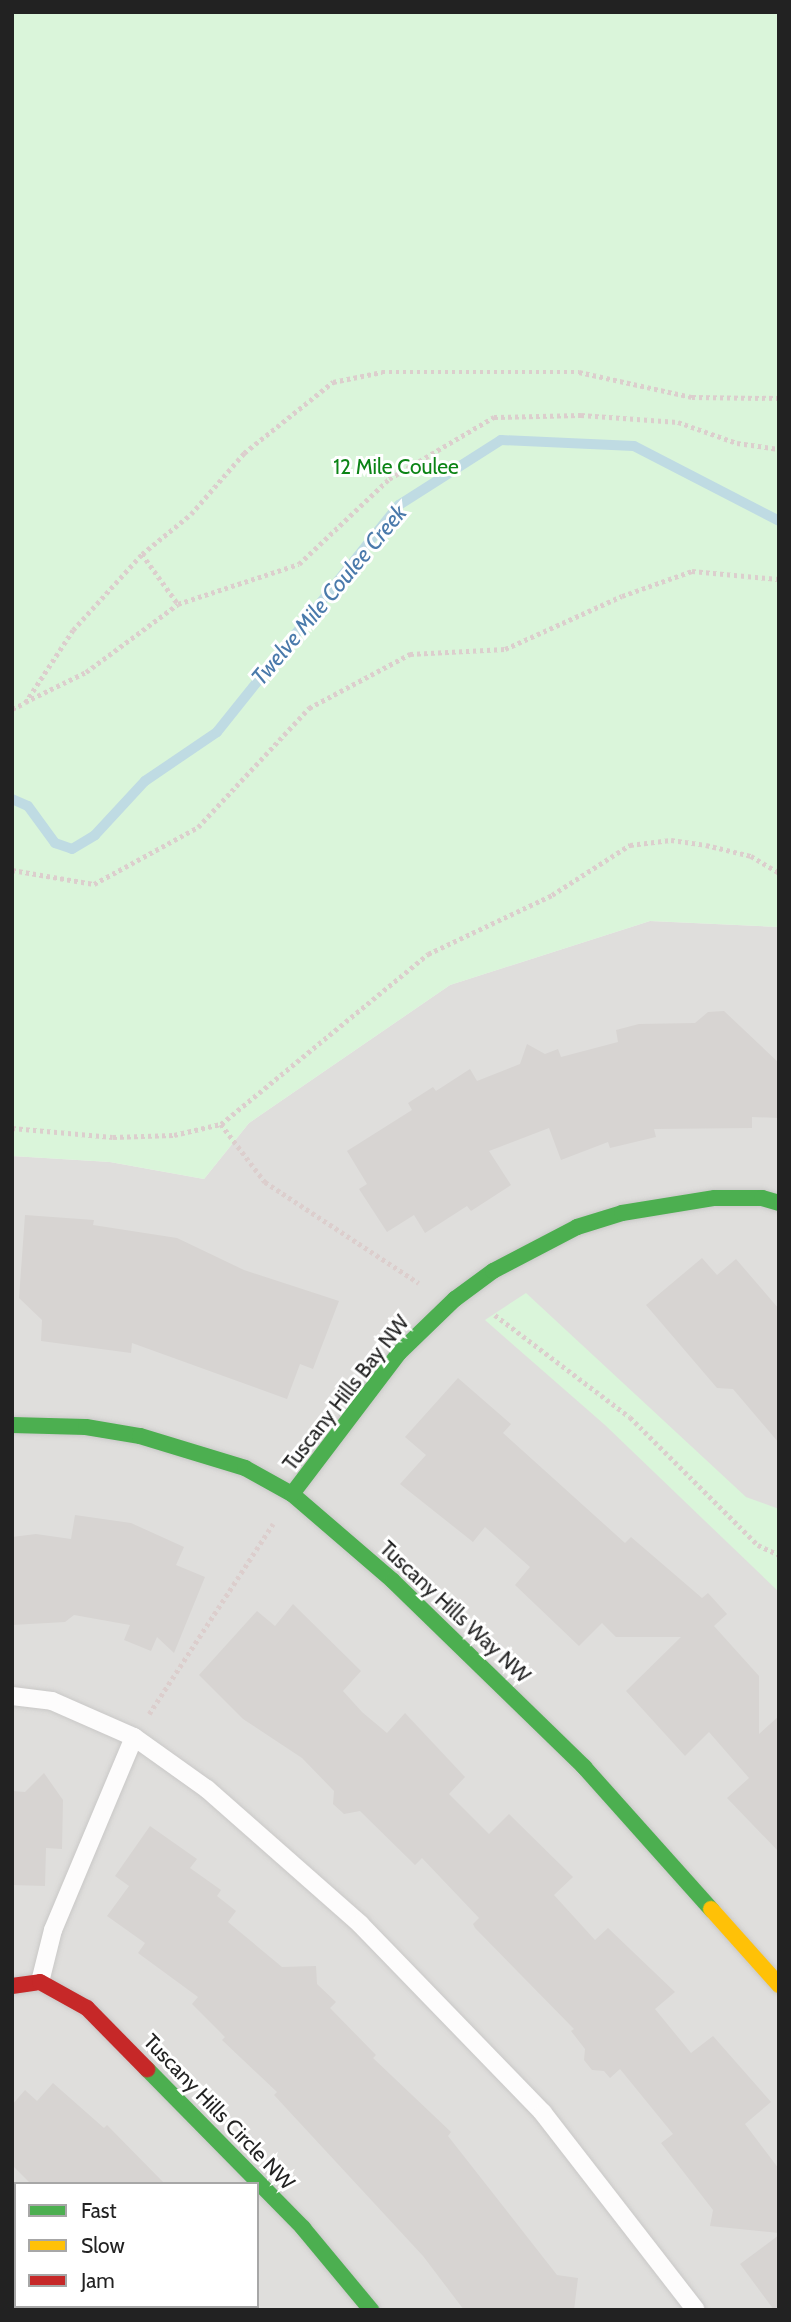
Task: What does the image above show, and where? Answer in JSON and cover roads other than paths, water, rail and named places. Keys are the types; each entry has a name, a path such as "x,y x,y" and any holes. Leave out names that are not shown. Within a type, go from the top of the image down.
{"street":[{"name":"Tuscany Hills Bay NW","path":"292,1494 399,1353 455,1299 534,1247 622,1213 715,1198 762,1198 779,1203"},
{"name":"Tuscany Hills Way NW","path":"12,1424 86,1427 140,1436 245,1468 292,1494 393,1581 547,1729 676,1865 779,1985"},
{"path":"12,1986 40,1982"},
{"name":"Tuscany Hills Circle NW","path":"40,1982 87,2008 258,2182"},
{"name":"Tuscany Hills Circle NW","path":"259,2183 303,2228 370,2310"}],"lane":[{"path":"12,1696 52,1701 134,1737 207,1789 370,1934 543,2113 696,2310"},
{"path":"40,1982 53,1930 134,1737"}],"waterway":[{"name":"Twelve Mile Coulee Creek","path":"12,799 28,806 55,843 72,849 95,835 145,781 217,732 399,505 501,440 634,446 779,521"}],"park label":[{"name":"12 Mile Coulee","path":"396,467"}]}
